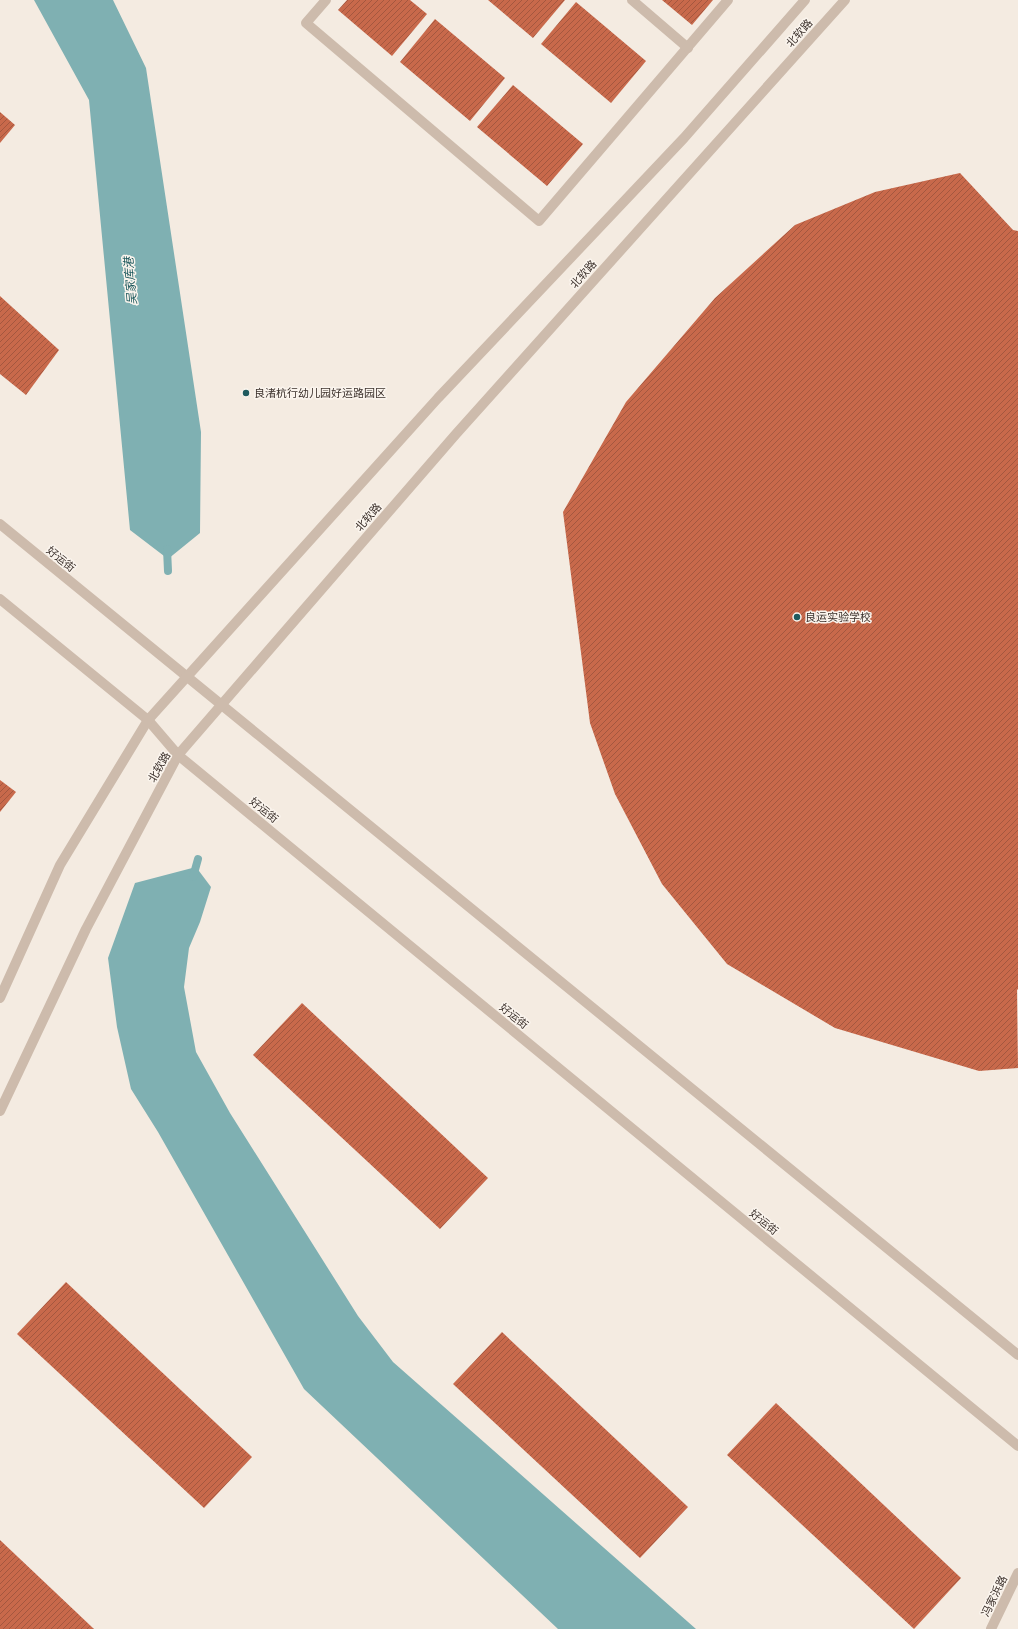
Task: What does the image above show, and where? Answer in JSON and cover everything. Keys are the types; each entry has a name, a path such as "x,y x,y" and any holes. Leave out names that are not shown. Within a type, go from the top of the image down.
{"street":[{"path":"326,0 306,23 539,221 728,0"},
{"path":"632,0 688,48"},
{"name":"北软路","path":"0,998 60,865 148,720 438,398 684,138 805,0"},
{"name":"北软路","path":"0,1111 86,929 178,756 456,434 844,0"},
{"name":"好运街","path":"0,524 186,678 1018,1355"},
{"name":"好运街","path":"0,599 148,720 178,756 1018,1446"},
{"name":"冯家浜路","path":"991,1629 1018,1573"}],"water":[{"path":"34,0 113,0 146,68 201,432 200,533 168,559 130,530 89,100"},
{"path":"196,867 211,887 200,922 189,948 184,987 196,1052 230,1113 358,1316 393,1362 696,1629 558,1629 304,1389 158,1132 131,1089 117,1027 108,958 135,883"}],"building":[{"path":"347,0 410,0 427,14 392,56 338,10"},
{"path":"488,0 565,0 533,38"},
{"path":"662,0 713,0 692,25"},
{"path":"576,2 646,61 611,103 541,44"},
{"path":"435,19 505,78 470,121 400,62"},
{"path":"513,85 583,144 547,186 477,127"},
{"path":"0,112 15,125 0,143"},
{"name":"良运实验学校","path":"960,173 1013,230 1018,231 1018,1068 979,1071 835,1028 727,964 662,884 615,794 590,723 563,512 626,402 715,298 795,225 875,192"},
{"path":"0,296 59,350 26,395 0,374"},
{"path":"0,780 16,792 0,812"},
{"path":"302,1003 488,1178 440,1229 253,1055"},
{"path":"66,1282 252,1457 204,1508 17,1334"},
{"path":"502,1332 688,1507 640,1558 453,1384"},
{"path":"776,1403 961,1578 914,1629 727,1455"},
{"path":"0,1540 94,1629 0,1629"}],"waterway":[{"name":"吴家库港","path":"167,549 168,571"},
{"path":"193,877 198,859"}],"place":[{"name":"良渚杭行幼儿园好运路园区","path":"246,393"},
{"name":"良运实验学校","path":"797,617"}]}
